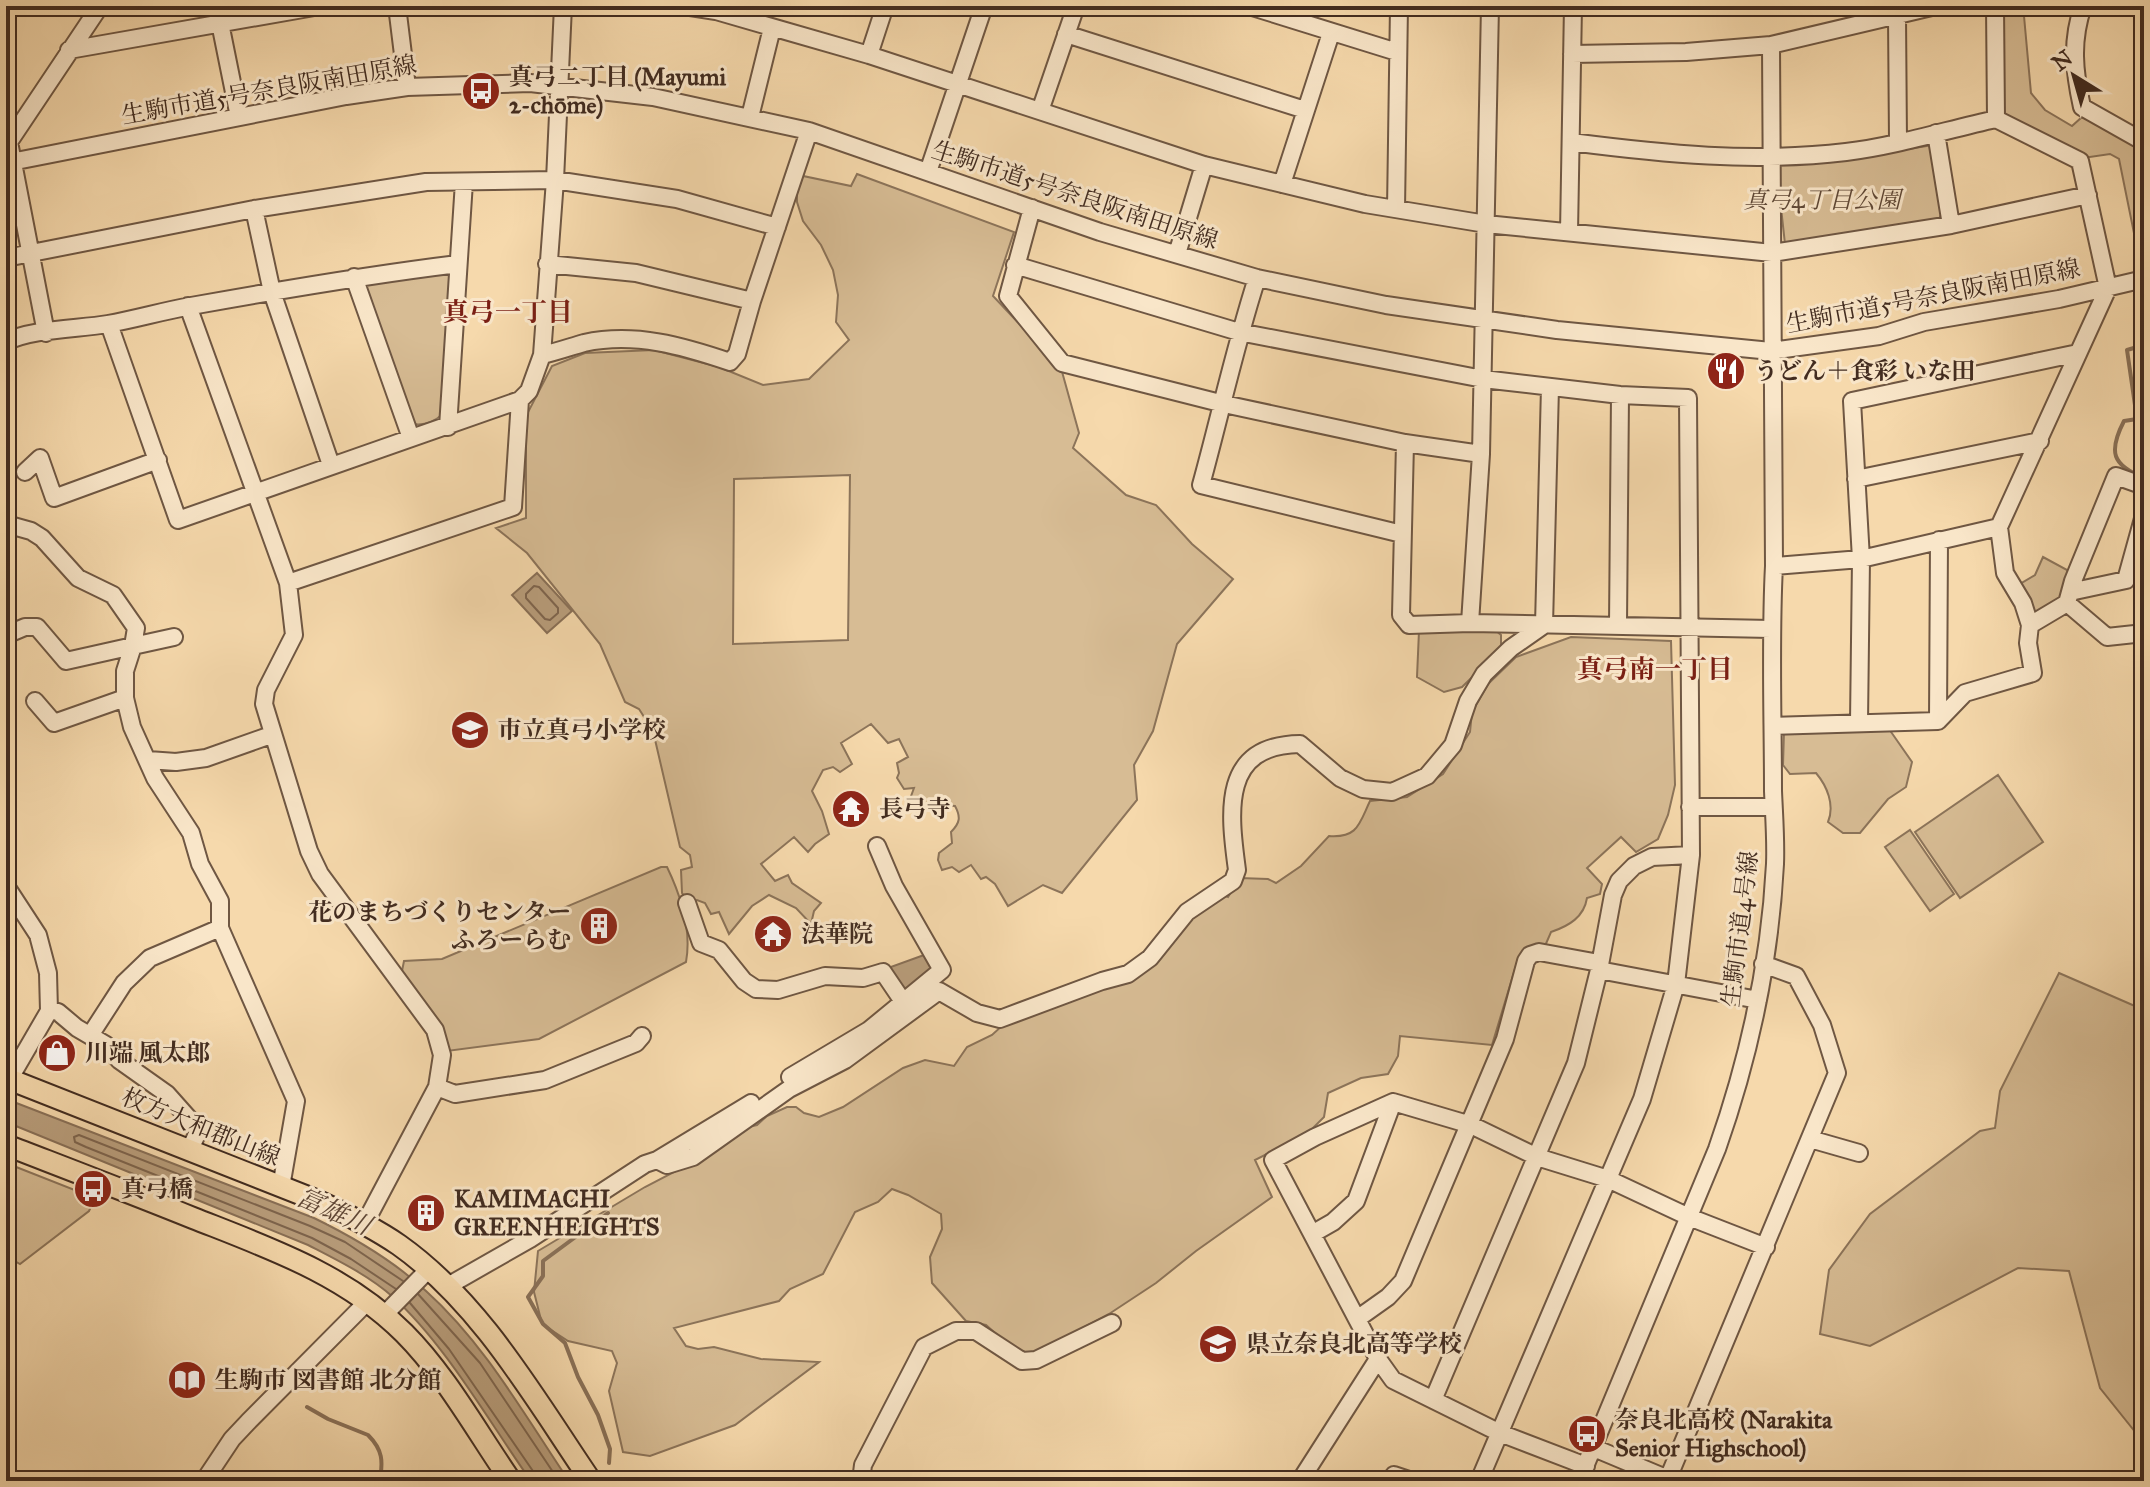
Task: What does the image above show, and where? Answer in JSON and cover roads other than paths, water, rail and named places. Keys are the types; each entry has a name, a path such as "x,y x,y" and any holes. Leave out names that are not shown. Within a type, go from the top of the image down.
{"main road":[{"name":"枚方大和郡山線","path":"7,1081 190,1149 281,1187 365,1223 400,1246 429,1269 479,1320 591,1481"},
{"path":"6,1145 264,1245 319,1270 368,1301 427,1360 511,1481"}],"street":[{"path":"46,333 9,162 9,142 100,6"},
{"path":"69,50 320,6"},
{"path":"397,6 407,87"},
{"path":"109,324 178,520 520,400 529,391 542,355 555,180 563,6"},
{"path":"684,6 717,9 869,55 1204,165 1396,209 1486,224 1772,253 1951,225 2088,195"},
{"path":"869,55 885,6"},
{"path":"928,172 984,6"},
{"path":"1040,111 1076,6"},
{"path":"1249,6 1397,52"},
{"path":"1396,209 1399,6"},
{"path":"1470,623 1481,454 1490,6"},
{"path":"1569,232 1573,6"},
{"path":"1572,54 1686,52 1771,45 1936,6"},
{"path":"1995,6 1996,119"},
{"path":"2083,6 2074,41 2074,72 2082,107 2144,142"},
{"path":"1897,16 1898,142"},
{"path":"220,23 239,117"},
{"path":"750,117 772,28"},
{"path":"1282,184 1331,33"},
{"path":"1066,34 1305,110"},
{"name":"生駒市道4号線","path":"1583,1474 1735,1099 1758,1000 1763,964 1775,862 1771,629 1774,566 1771,45"},
{"name":"生駒市道5号奈良阪南田原線","path":"9,162 330,99 407,87 471,83 559,85 653,97 809,131 1032,208 1257,278 1482,321 1771,351 1879,336 1924,322 2138,280"},
{"path":"1571,142 1680,156 1772,158 1849,152 1996,119 2080,161 2108,288 1999,527 2005,573 2023,603 2030,625 2028,643 2033,673 1965,693 1938,721 1773,726"},
{"path":"542,355 586,343 647,340 680,346 730,362 737,354 809,131"},
{"path":"1936,133 1951,225"},
{"path":"1177,254 1204,165"},
{"path":"6,258 254,209 426,182 555,180 677,199 777,227"},
{"path":"448,427 464,182"},
{"path":"1032,208 1008,296 1062,363 1224,404 1405,443 1481,454"},
{"path":"254,209 272,292 331,465"},
{"path":"6,342 21,334 109,324 188,306 354,277 458,264"},
{"path":"547,264 636,273 752,301"},
{"path":"1015,265 1239,332 1483,379 1620,395 1688,398 1691,855 1676,984 1642,1099 1479,1481"},
{"path":"354,277 411,438"},
{"path":"1257,278 1239,332 1224,404 1201,485 1402,534"},
{"path":"188,306 288,583 294,635 266,690 264,704 309,851 320,874 435,1030 442,1055 437,1087 365,1223"},
{"path":"1859,722 1861,559 1852,401 2078,353"},
{"path":"1544,625 1550,387"},
{"path":"1618,625 1620,395"},
{"path":"288,583 513,507 520,400"},
{"path":"1856,479 2040,441"},
{"path":"1405,443 1401,615 1409,625 1470,623 1771,629"},
{"path":"25,472 40,458 54,498 158,460"},
{"path":"2069,598 2116,476 2144,486"},
{"path":"2030,625 2069,598 2126,580 2144,515"},
{"path":"6,524 31,531 42,538 78,578 113,595 136,628 125,671 125,698 132,727 155,778 191,833 200,864 220,901 220,928 296,1101 281,1187"},
{"path":"1774,566 1861,559 1999,527"},
{"path":"1938,721 1939,540"},
{"path":"2069,598 2107,637 2144,633"},
{"path":"657,1160 667,1165 693,1157 789,1089 845,1060 939,991 977,1013 1000,1019 1128,974 1150,958 1187,912 1233,881 1237,870 1232,800 1243,766 1266,750 1282,744 1300,744 1340,778 1363,789 1392,792 1427,776 1453,745 1468,701 1484,674 1511,648 1544,625"},
{"path":"6,635 25,627 37,627 66,661 174,637"},
{"path":"35,701 54,723 125,698"},
{"path":"148,760 176,762 206,758 271,735"},
{"path":"1690,807 1773,807"},
{"path":"446,1287 840,1049 904,1003 942,970 894,886 877,846"},
{"path":"1433,1400 1576,1063 1613,895 1619,881 1634,866 1652,857 1691,855"},
{"path":"6,886 38,935 48,973 49,1010 7,1081"},
{"path":"687,903 701,943 719,950 744,981 756,989 778,990 825,976 863,978 883,972 904,1003"},
{"path":"91,1034 124,983 150,958 220,928"},
{"path":"1357,1319 1388,1297 1403,1281 1505,1039 1530,955 1549,953 1758,1000"},
{"path":"1594,1448 1667,1480 1837,1073 1822,1025 1796,976 1763,964"},
{"path":"49,1010 58,1012 77,1028 91,1034 119,1060 167,1094 199,1130 190,1149"},
{"path":"437,1087 455,1094 545,1080 636,1043 642,1036"},
{"path":"1583,1474 1393,1380 1378,1359 1273,1160 1315,1137 1393,1102 1471,1125 1537,1157 1608,1179 1689,1217 1766,1247"},
{"path":"1312,1234 1333,1222 1356,1201 1393,1102"},
{"path":"1810,1139 1859,1153"},
{"path":"384,1315 429,1269"},
{"path":"204,1481 232,1439 368,1301"},
{"path":"861,1481 863,1465 924,1347 956,1331 976,1331 1022,1361 1036,1360 1112,1323"},
{"path":"1300,1481 1378,1359"},
{"path":"1390,1481 1394,1475 1412,1481"}],"water":[{"path":"537,573 572,611 547,633 512,595"},
{"path":"924,955 933,971 904,993 888,968"},
{"path":"6,1099 314,1218 387,1260 426,1291 486,1357 569,1481 531,1481 431,1338 393,1297 373,1282 308,1245 6,1122"}],"waterway":[{"path":"2144,345 2127,350 2137,419 2124,421 2115,449 2119,462 2144,478"},
{"path":"608,1213 543,1261 543,1276 528,1297 543,1324 565,1343 598,1415 610,1449 609,1463"},
{"path":"307,1407 368,1435 381,1456 380,1481"}],"place":[{"name":"真弓二丁目 (Mayumi 2-chōme)","path":"481,91"},
{"name":"うどん＋食彩 いな田","path":"1726,371"},
{"name":"市立真弓小学校","path":"470,730"},
{"name":"長弓寺","path":"851,809"},
{"name":"花のまちづくりセンター ふろーらむ","path":"599,926"},
{"name":"法華院","path":"773,934"},
{"name":"川端 風太郎","path":"57,1053"},
{"name":"真弓橋","path":"93,1189"},
{"name":"KAMIMACHI GREENHEIGHTS","path":"426,1213"},
{"name":"県立奈良北高等学校","path":"1218,1344"},
{"name":"生駒市 図書館 北分館","path":"187,1380"},
{"name":"奈良北高校 (Narakita Senior Highschool)","path":"1587,1434"}],"district":[{"name":"真弓一丁目","path":"508,312"},
{"name":"真弓南一丁目","path":"1655,669"}],"park label":[{"name":"真弓4丁目公園","path":"1822,200"}],"water label":[{"name":"富雄川","path":"334,1211"}]}
